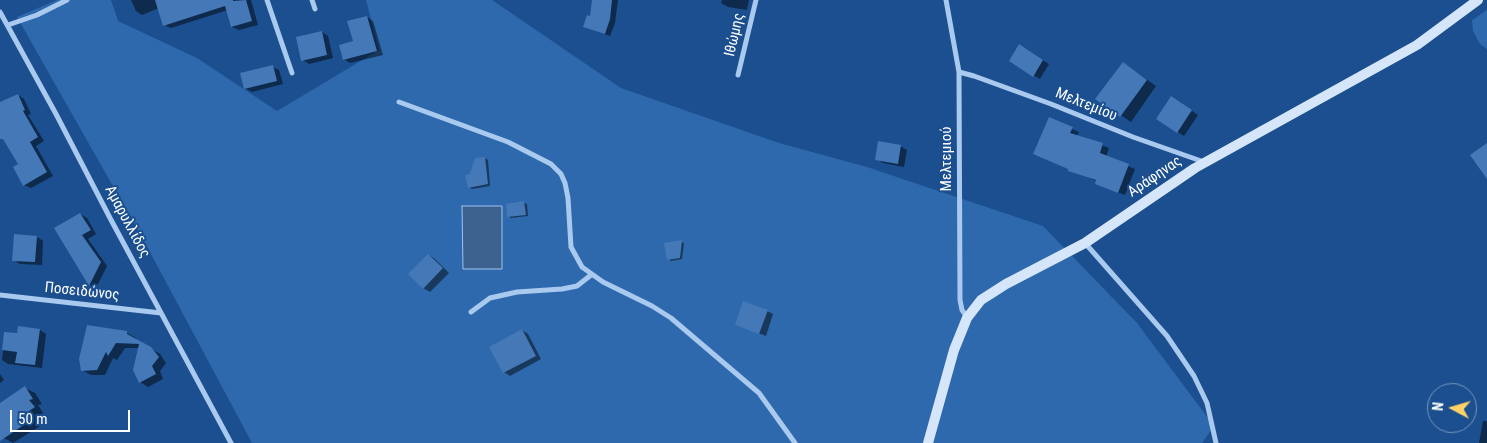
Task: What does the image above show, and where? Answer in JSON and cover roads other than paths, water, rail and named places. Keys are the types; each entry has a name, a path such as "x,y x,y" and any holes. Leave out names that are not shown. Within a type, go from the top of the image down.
{"main road":[{"name":"Αράφηνας","path":"929,438 954,350 967,318 988,294 1085,243 1205,162 1417,45 1478,0"}],"street":[{"path":"8,25 37,16 67,0"},
{"path":"268,0 292,73"},
{"path":"312,0 315,9"},
{"name":"Ιθώμης","path":"738,75 756,0"},
{"name":"Μελτεμιού","path":"946,0 959,72 960,300 962,310 967,318"},
{"name":"Αμαρυλλίδος","path":"0,12 160,313 232,443"},
{"name":"Μελτεμίου","path":"959,72 1205,162"},
{"path":"399,102 508,142 551,164 561,174 565,183 568,198 571,247 574,256 582,268 603,282 652,306 671,318 759,393 795,443"},
{"path":"1085,243 1167,336 1194,376 1207,403 1216,443"},
{"path":"471,312 490,298 517,292 577,286 591,275"},
{"name":"Ποσειδώνος","path":"0,295 160,313"},
{"path":"920,443 929,438"}]}
